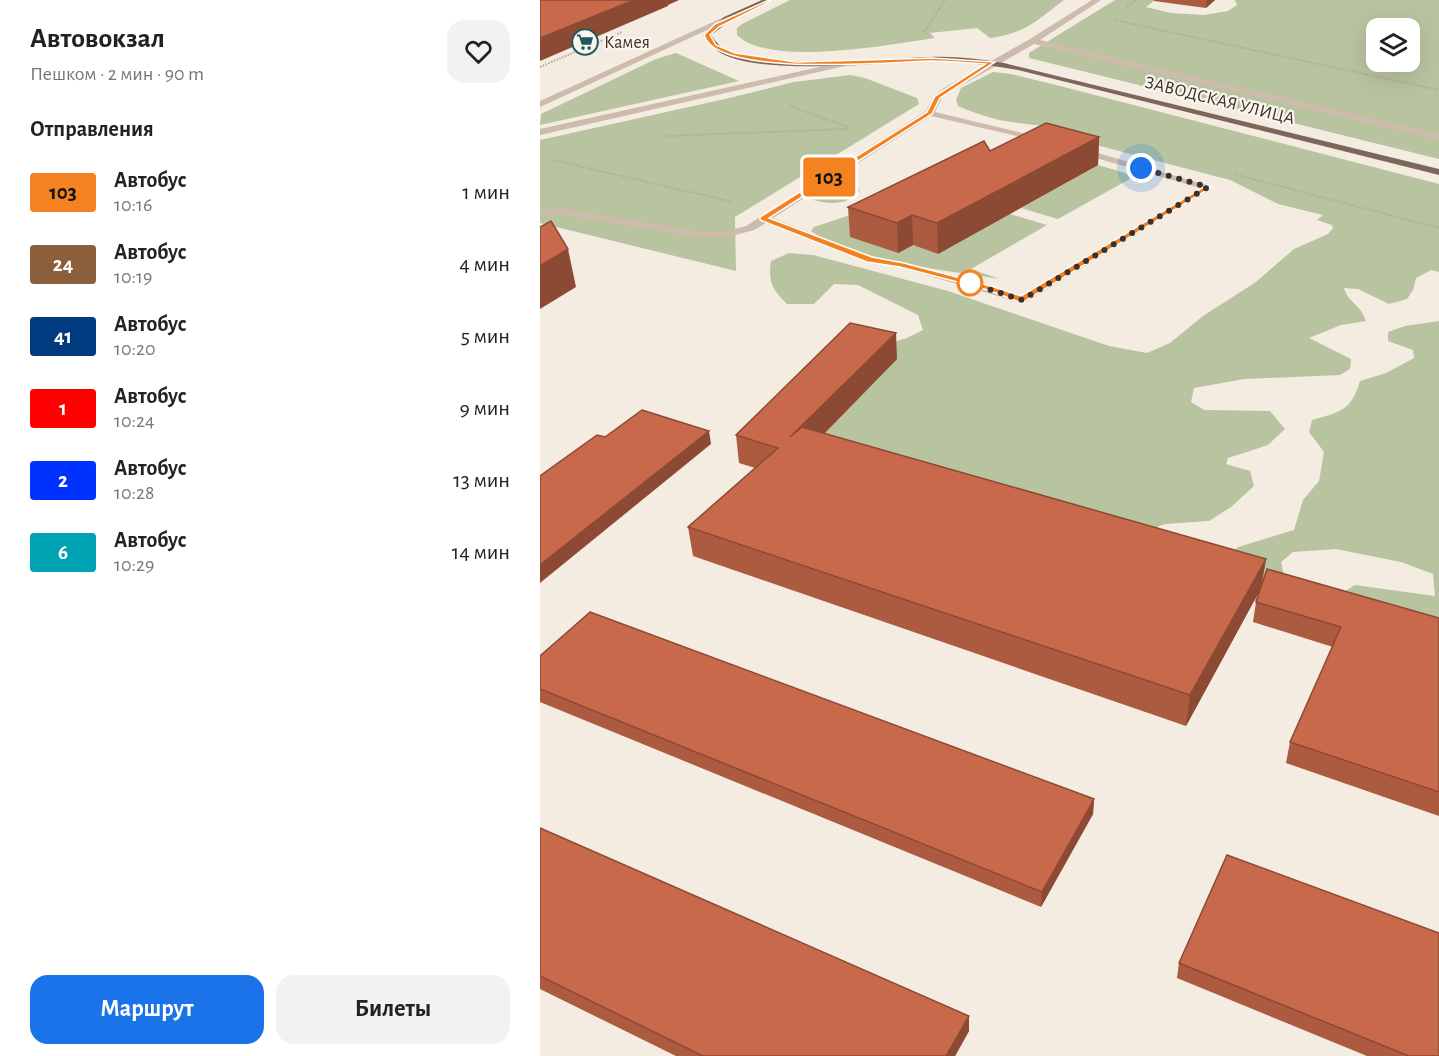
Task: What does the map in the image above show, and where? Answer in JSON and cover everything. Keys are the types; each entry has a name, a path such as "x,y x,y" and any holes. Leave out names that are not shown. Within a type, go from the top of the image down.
{"main road":[{"path":"727,19 768,0"},
{"name":"ЗАВОДСКАЯ УЛИЦА","path":"727,19 707,35 709,41 722,50 768,61 842,64 932,59 992,62 1439,172"}],"street":[{"path":"540,212 559,212 703,235 736,232 750,228 930,113 938,97 1097,0"},
{"path":"540,104 727,19"},
{"path":"1033,41 1439,136"},
{"path":"540,132 842,64"},
{"path":"763,218 870,260 912,267 1022,300 1208,187 1060,145 930,113"}],"path":[{"path":"929,39 923,34 945,0"},
{"path":"1136,0 1111,19 1439,90"},
{"path":"660,136 854,128 788,105"},
{"path":"552,160 741,204"}],"green space":[{"path":"790,0 1064,0 1022,29 990,38 977,28 930,33 935,38 890,45 803,52 753,45 737,35 737,28 742,24"},
{"path":"1115,0 1155,0 1146,7 1171,13 1204,15 1228,11 1237,5 1235,0 1439,0 1439,159 1029,58 1029,53"},
{"path":"676,53 739,81 540,125 541,114 656,59"},
{"path":"993,72 1060,86 1439,184 1439,272 1431,270 1416,278 1413,290 1407,299 1389,304 1358,289 1344,288 1348,297 1361,310 1366,321 1341,325 1309,338 1351,359 1350,369 1340,375 1244,379 1194,388 1191,402 1204,410 1270,411 1285,429 1268,445 1228,458 1226,464 1250,471 1254,486 1231,507 1209,521 1165,524 1126,539 777,459 878,347 907,338 923,330 918,315 858,285 834,284 814,304 787,304 772,285 770,269 771,261 789,253 813,255 948,291 1109,346 1147,353 1170,343 1203,316 1256,282 1294,249 1328,234 1333,228 1332,225 1317,220 1323,215 1278,204 1230,180 1077,140 1061,130 999,120 958,106 956,100 961,88"},
{"path":"850,75 865,78 917,98 919,104 735,217 736,271 540,223 540,140 794,82"},
{"path":"1098,165 1135,176 1058,219 1021,208"},
{"path":"840,183 860,190 850,199 838,203 811,199 811,194 818,189"},
{"path":"859,212 851,237 898,253 913,245 938,254 1010,214 1047,225 971,269 1000,279 928,268 877,257 830,242 811,231 814,227"},
{"path":"1439,321 1439,659 1334,598 1355,585 1435,596 1433,574 1401,562 1336,549 1293,552 1281,562 1288,593 1273,610 1248,598 1219,564 1238,547 1294,530 1303,500 1319,481 1324,452 1309,432 1312,420 1343,409 1353,399 1360,381 1386,373 1414,358 1413,350 1388,341 1388,332 1405,326"}],"building":[{"path":"540,0 634,0 540,38"},
{"path":"1046,123 1099,137 937,223 912,215 897,223 848,207 984,141 990,151"},
{"path":"551,221 568,249 540,266 540,227"},
{"path":"850,323 896,333 790,437 802,427 1266,559 1190,695 688,527 778,448 736,435"},
{"path":"642,410 709,431 540,565 540,476 597,435 605,437"},
{"path":"1267,569 1439,618 1439,792 1290,742 1341,627 1256,602"},
{"path":"590,612 1094,799 1042,892 540,689 540,656"},
{"path":"540,828 969,1016 946,1056 703,1056 540,976"},
{"path":"1227,855 1439,933 1439,1056 1409,1056 1179,963"}],"bus line":[{"name":"103","path":"769,0 727,19 710,31 707,35 709,41 722,50 749,58 796,64 932,59 992,62 938,97 931,106 930,113 763,218 870,260 900,264 1022,300 1208,187"}],"place":[{"name":"Камея","path":"585,42"}],"route":[{"path":"970,283 968,283 1022,300 1208,187 1141,168"}]}
